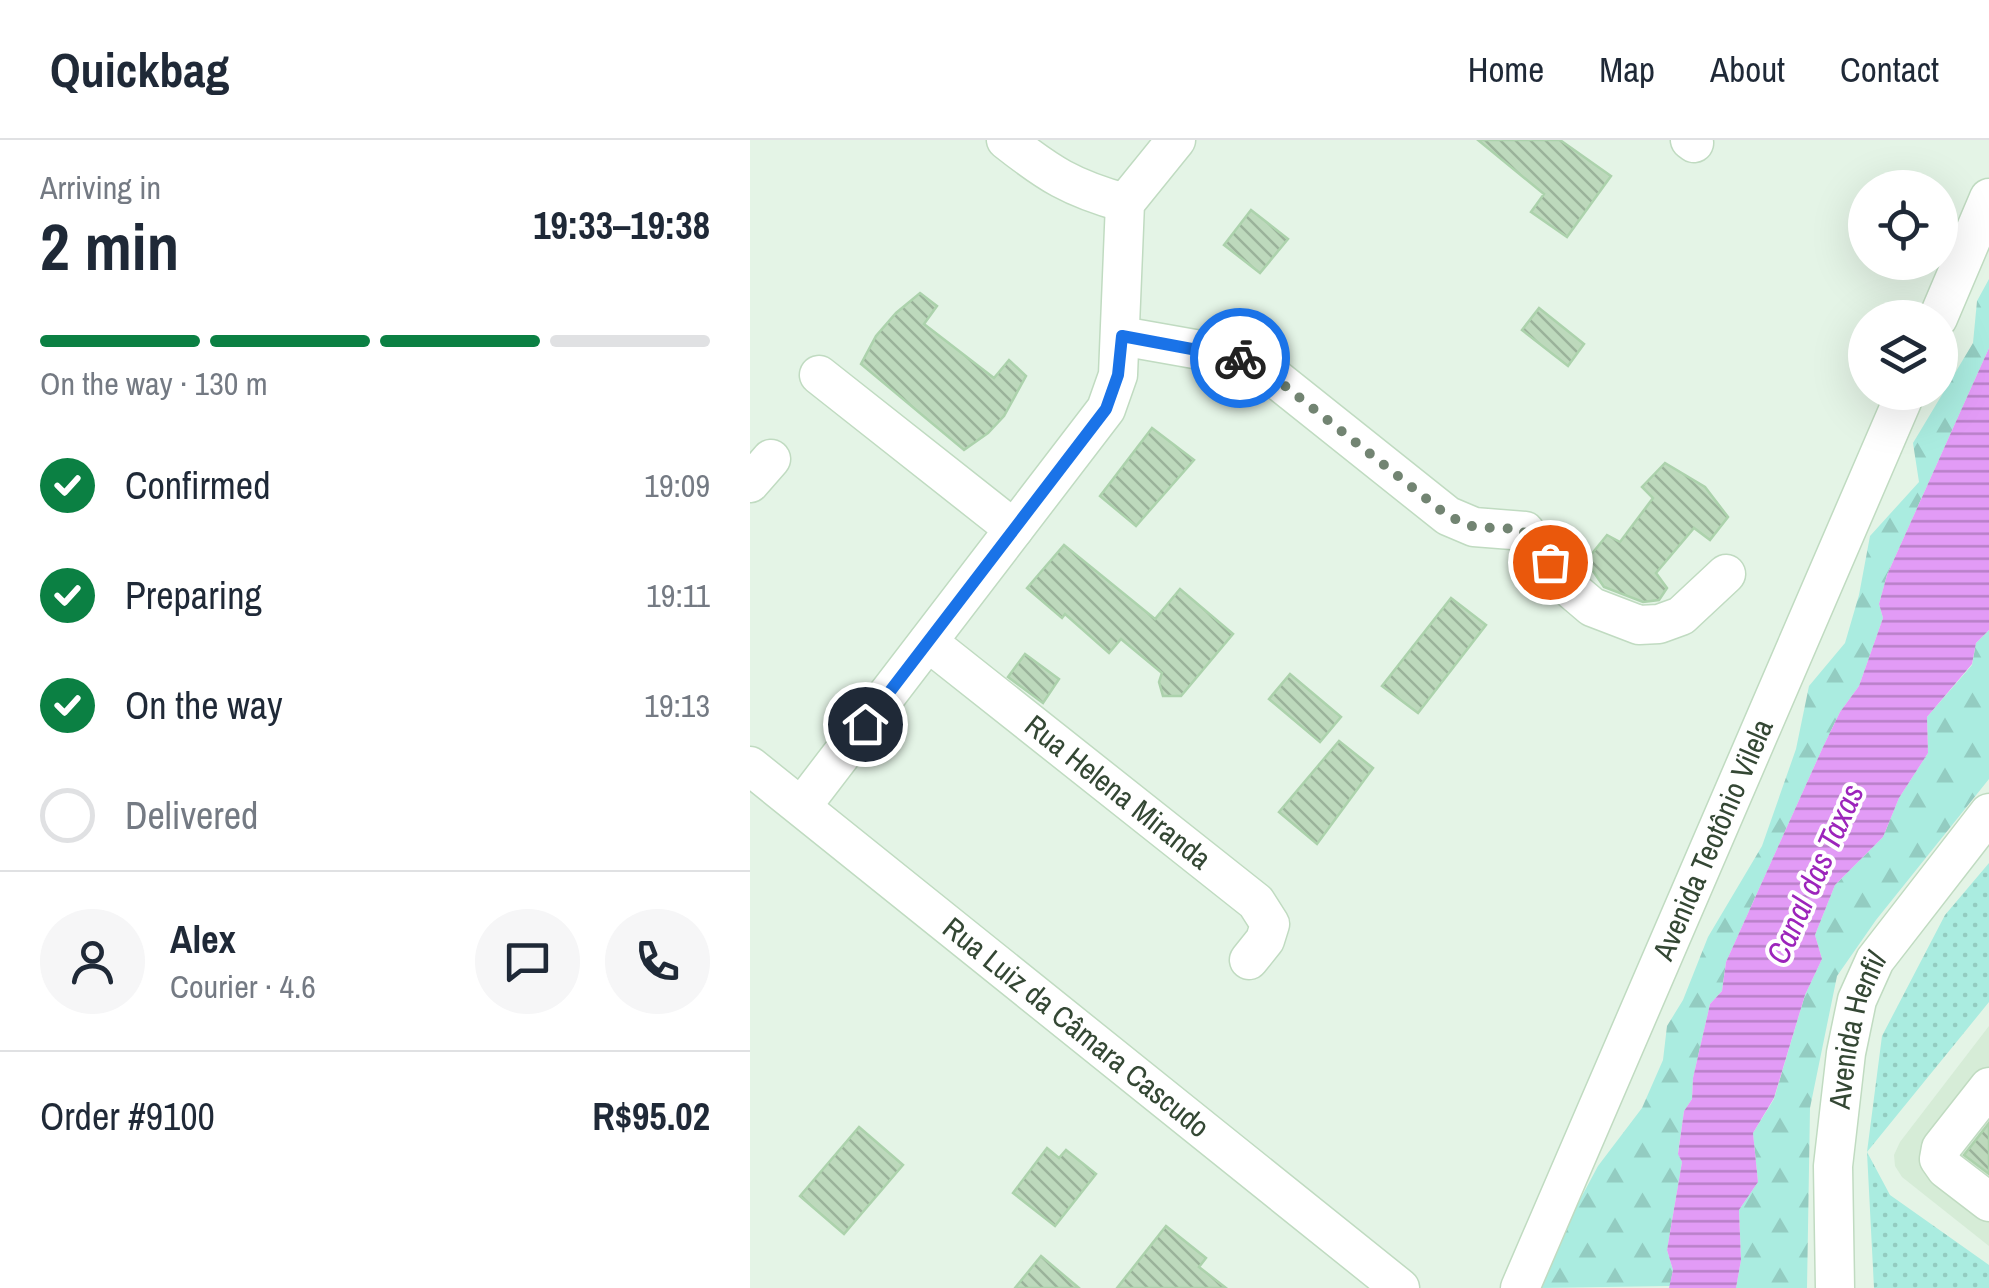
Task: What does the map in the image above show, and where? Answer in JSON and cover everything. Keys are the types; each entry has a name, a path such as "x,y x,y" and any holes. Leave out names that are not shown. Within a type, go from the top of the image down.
{"street":[{"path":"1006,140 1049,174 1080,190 1125,203"},
{"path":"802,806 1106,409 1118,375 1122,336 1125,203 1176,140"},
{"path":"1946,300 1989,198"},
{"path":"1122,336 1234,356 1260,366 1448,516 1474,527 1525,531 1572,590 1592,607 1640,625 1659,624 1681,616 1726,574"},
{"path":"819,376 1014,530"},
{"name":"Avenida Teotônio Vilela","path":"1520,1288 1898,410"},
{"name":"Rua Helena Miranda","path":"928,642 1256,902 1270,924 1265,940 1250,960"},
{"name":"Rua Luiz da Câmara Cascudo","path":"750,766 1400,1288"},
{"name":"Avenida Henfil","path":"1835,1288 1833,1166 1846,1052 1857,1000 1875,960 1989,813"},
{"path":"1989,1087 1941,1148 1939,1159 1946,1169 1989,1202"}],"shaded area":[{"path":"1989,1026 1989,1246 1902,1177 1894,1155"}],"green space":[{"path":"1989,279 1989,348 1887,575 1879,604 1883,618 1859,686 1840,712 1823,747 1726,962 1722,991 1710,1004 1678,1153 1682,1162 1667,1250 1673,1270 1670,1286 1539,1288 1554,1248 1598,1166 1642,1108 1663,1060 1667,1026 1683,1000 1708,937 1762,846 1796,749 1809,686 1845,643 1870,536 1919,482 1913,443 1933,410 1958,410 1958,368 1973,343 1977,301"},
{"path":"1989,630 1989,779 1876,920 1837,976 1810,1108 1807,1288 1736,1288 1741,1260 1739,1210 1758,1182 1753,1133 1774,1099 1805,995 1822,959 1815,935 1835,885 1883,837 1899,798 1928,753 1927,717 1972,665 1976,643"},
{"path":"1989,863 1989,1002 1867,1152 1882,1036 1945,915"},
{"path":"1867,1152 1890,1195 1989,1265 1989,1288 1874,1288"}],"water":[{"name":"Canal das Taxas","path":"1989,348 1989,630 1976,643 1972,664 1927,717 1928,753 1899,798 1883,837 1835,885 1815,935 1822,959 1805,995 1774,1098 1753,1133 1758,1182 1739,1210 1741,1260 1736,1288 1669,1288 1673,1270 1667,1250 1682,1162 1678,1154 1684,1111 1692,1099 1710,1004 1722,991 1726,962 1823,747 1840,712 1859,686 1883,618 1879,604 1887,575"}],"building":[{"path":"1478,140 1560,140 1611,176 1567,237 1531,212 1544,194"},
{"path":"1251,210 1288,239 1260,273 1224,245"},
{"path":"920,293 937,306 924,324 994,378 1009,360 1026,376 1004,416 964,450 861,364 876,336"},
{"path":"1539,308 1584,344 1568,366 1522,330"},
{"path":"1152,428 1194,460 1136,526 1100,496"},
{"path":"1665,463 1705,487 1728,517 1710,540 1694,528 1656,573 1667,588 1659,600 1643,602 1604,587 1586,561 1607,535 1620,542 1653,498 1642,487"},
{"path":"1064,545 1155,619 1180,589 1233,634 1181,696 1163,696 1159,682 1162,673 1121,639 1109,653 1065,614 1062,618 1027,588"},
{"path":"1451,598 1486,625 1418,713 1382,686"},
{"path":"1025,654 1059,679 1043,703 1008,677"},
{"path":"1290,674 1341,717 1320,742 1269,699"},
{"path":"1339,741 1373,768 1317,844 1279,812"},
{"path":"1989,1123 1989,1174 1964,1155"},
{"path":"859,1127 903,1165 844,1234 800,1196"},
{"path":"1047,1148 1059,1158 1066,1150 1096,1174 1055,1226 1013,1193"},
{"path":"1166,1226 1206,1258 1199,1267 1226,1288 1117,1288"},
{"path":"1041,1256 1079,1288 1015,1288"}],"way so far":[{"path":"1240,358 1260,366 1448,516 1474,527 1521,529 1550,562"}],"route":[{"path":"865,724 1106,409 1118,375 1122,336 1240,358"}]}
